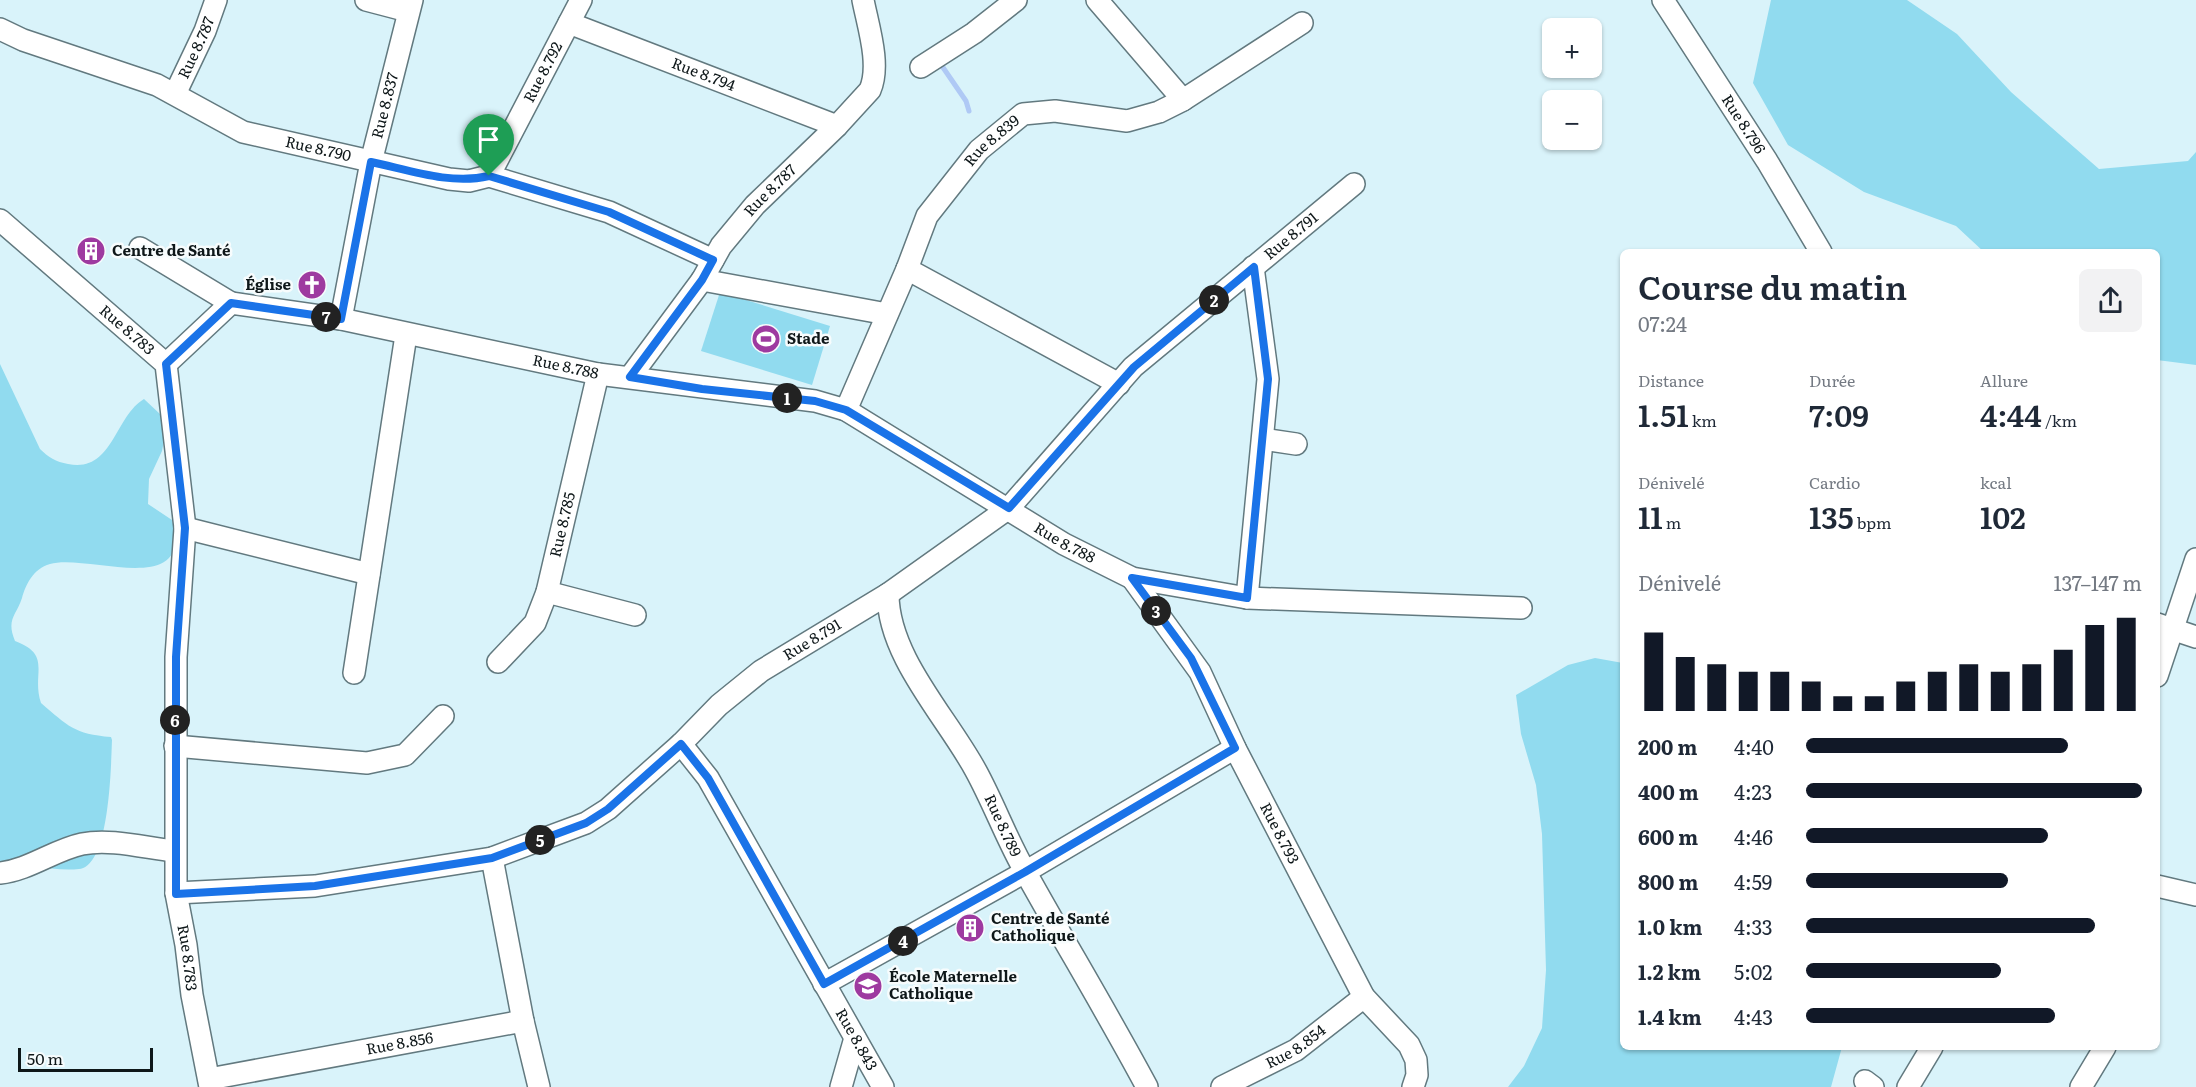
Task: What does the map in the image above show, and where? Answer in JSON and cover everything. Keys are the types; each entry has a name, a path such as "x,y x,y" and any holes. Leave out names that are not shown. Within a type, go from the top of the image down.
{"street":[{"name":"Rue 8.787","path":"175,94 201,40 216,0"},
{"path":"366,0 410,6"},
{"name":"Rue 8.792","path":"489,176 581,0"},
{"name":"Rue 8.787","path":"630,377 702,280 721,246 755,205 837,126 870,90 873,83 872,53 863,0"},
{"path":"921,67 974,33 1016,0"},
{"path":"1097,0 1183,100"},
{"name":"Rue 8.796","path":"1663,0 1767,160 1819,249"},
{"name":"Rue 8.837","path":"341,319 371,162 410,6"},
{"name":"Rue 8.794","path":"569,23 837,126"},
{"name":"Rue 8.839","path":"846,410 907,270 927,216 979,150 1023,114 1055,111 1127,121 1159,112 1183,100 1302,23"},
{"name":"Rue 8.790","path":"0,29 22,40 132,76 175,94 243,132 449,179 469,181 489,176 609,212 713,260"},
{"name":"Rue 8.791","path":"176,894 315,886 492,858 586,823 608,809 681,744 719,705 761,671 888,594 1009,508 1134,367 1354,184"},
{"name":"Rue 8.783","path":"0,220 166,364 185,528 176,657 174,851 176,894 186,945 192,995 210,1083"},
{"path":"140,249 231,303 166,364"},
{"path":"1247,598 1268,379 1254,267"},
{"path":"907,270 1119,384"},
{"path":"702,280 887,314"},
{"name":"Rue 8.788","path":"231,303 341,319 406,335 598,374 702,389 815,401 846,410 1064,543 1132,578 1247,598 1521,608"},
{"path":"354,673 406,335"},
{"name":"Rue 8.785","path":"498,662 535,623 547,592 598,374"},
{"path":"1263,439 1296,444"},
{"path":"185,528 369,574"},
{"path":"2160,655 2164,627 2196,559"},
{"name":"Rue 8.793","path":"1132,578 1191,658 1364,997 1409,1045 1416,1060 1417,1075 1413,1087"},
{"path":"547,592 635,615"},
{"name":"Rue 8.789","path":"888,594 892,623 902,652 977,772 1025,872 1108,1013 1147,1087"},
{"path":"2164,627 2196,637"},
{"path":"175,746 367,763 405,755 443,716"},
{"name":"Rue 8.843","path":"681,744 708,778 883,1087"},
{"path":"824,984 1025,872 1235,748"},
{"path":"0,873 20,868 84,843 109,843 174,851"},
{"path":"492,858 523,1021 539,1087"},
{"path":"2160,887 2196,895"},
{"name":"Rue 8.854","path":"1222,1087 1296,1050 1364,997"},
{"name":"Rue 8.856","path":"210,1083 523,1021"},
{"path":"841,1087 855,1038"},
{"path":"1908,1087 1930,1050"},
{"path":"2081,1087 2104,1050"}],"shaded area":[{"path":"1771,0 1907,0 1957,34 2011,92 2099,169 2188,161 2196,152 2196,365 2160,360 2160,249 1981,249 1956,226 1864,192 1788,145 1753,83"},
{"name":"Stade","path":"720,292 830,326 812,385 701,351"},
{"path":"0,364 40,449 49,457 68,464 83,465 95,460 112,442 134,407 144,399 161,415 165,435 162,451 149,479 148,504 172,520 175,544 168,559 153,566 134,568 67,562 44,566 28,582 12,622 11,628 15,641 27,646 37,659 41,703 72,728 88,734 111,737 112,740 107,813 103,834 89,864 79,869 69,870 0,862"},
{"path":"1595,658 1620,662 1620,1050 1841,1050 1831,1087 1508,1087 1524,1066 1542,1028 1546,970 1542,834 1536,785 1521,734 1516,695 1568,665"}],"waterway":[{"path":"942,66 966,101 969,111"}],"place":[{"name":"Centre de Santé","path":"91,251"},
{"name":"Église","path":"312,285"},
{"name":"Stade","path":"766,339"},
{"name":"Centre de Santé Catholique","path":"970,928"},
{"name":"École Maternelle Catholique","path":"868,986"}],"route":[{"path":"371,162 449,179 469,181 489,176 609,212 713,260 702,280 630,377 702,389 815,401 846,410 1009,508 1134,367 1254,267 1263,323 1268,379 1247,598 1132,578 1200,672 1235,748 1025,872 824,984 708,778 681,744 608,809 586,823 492,858 315,886 176,894 174,851 176,657 185,528 166,364 231,303 341,319 371,162"}]}
